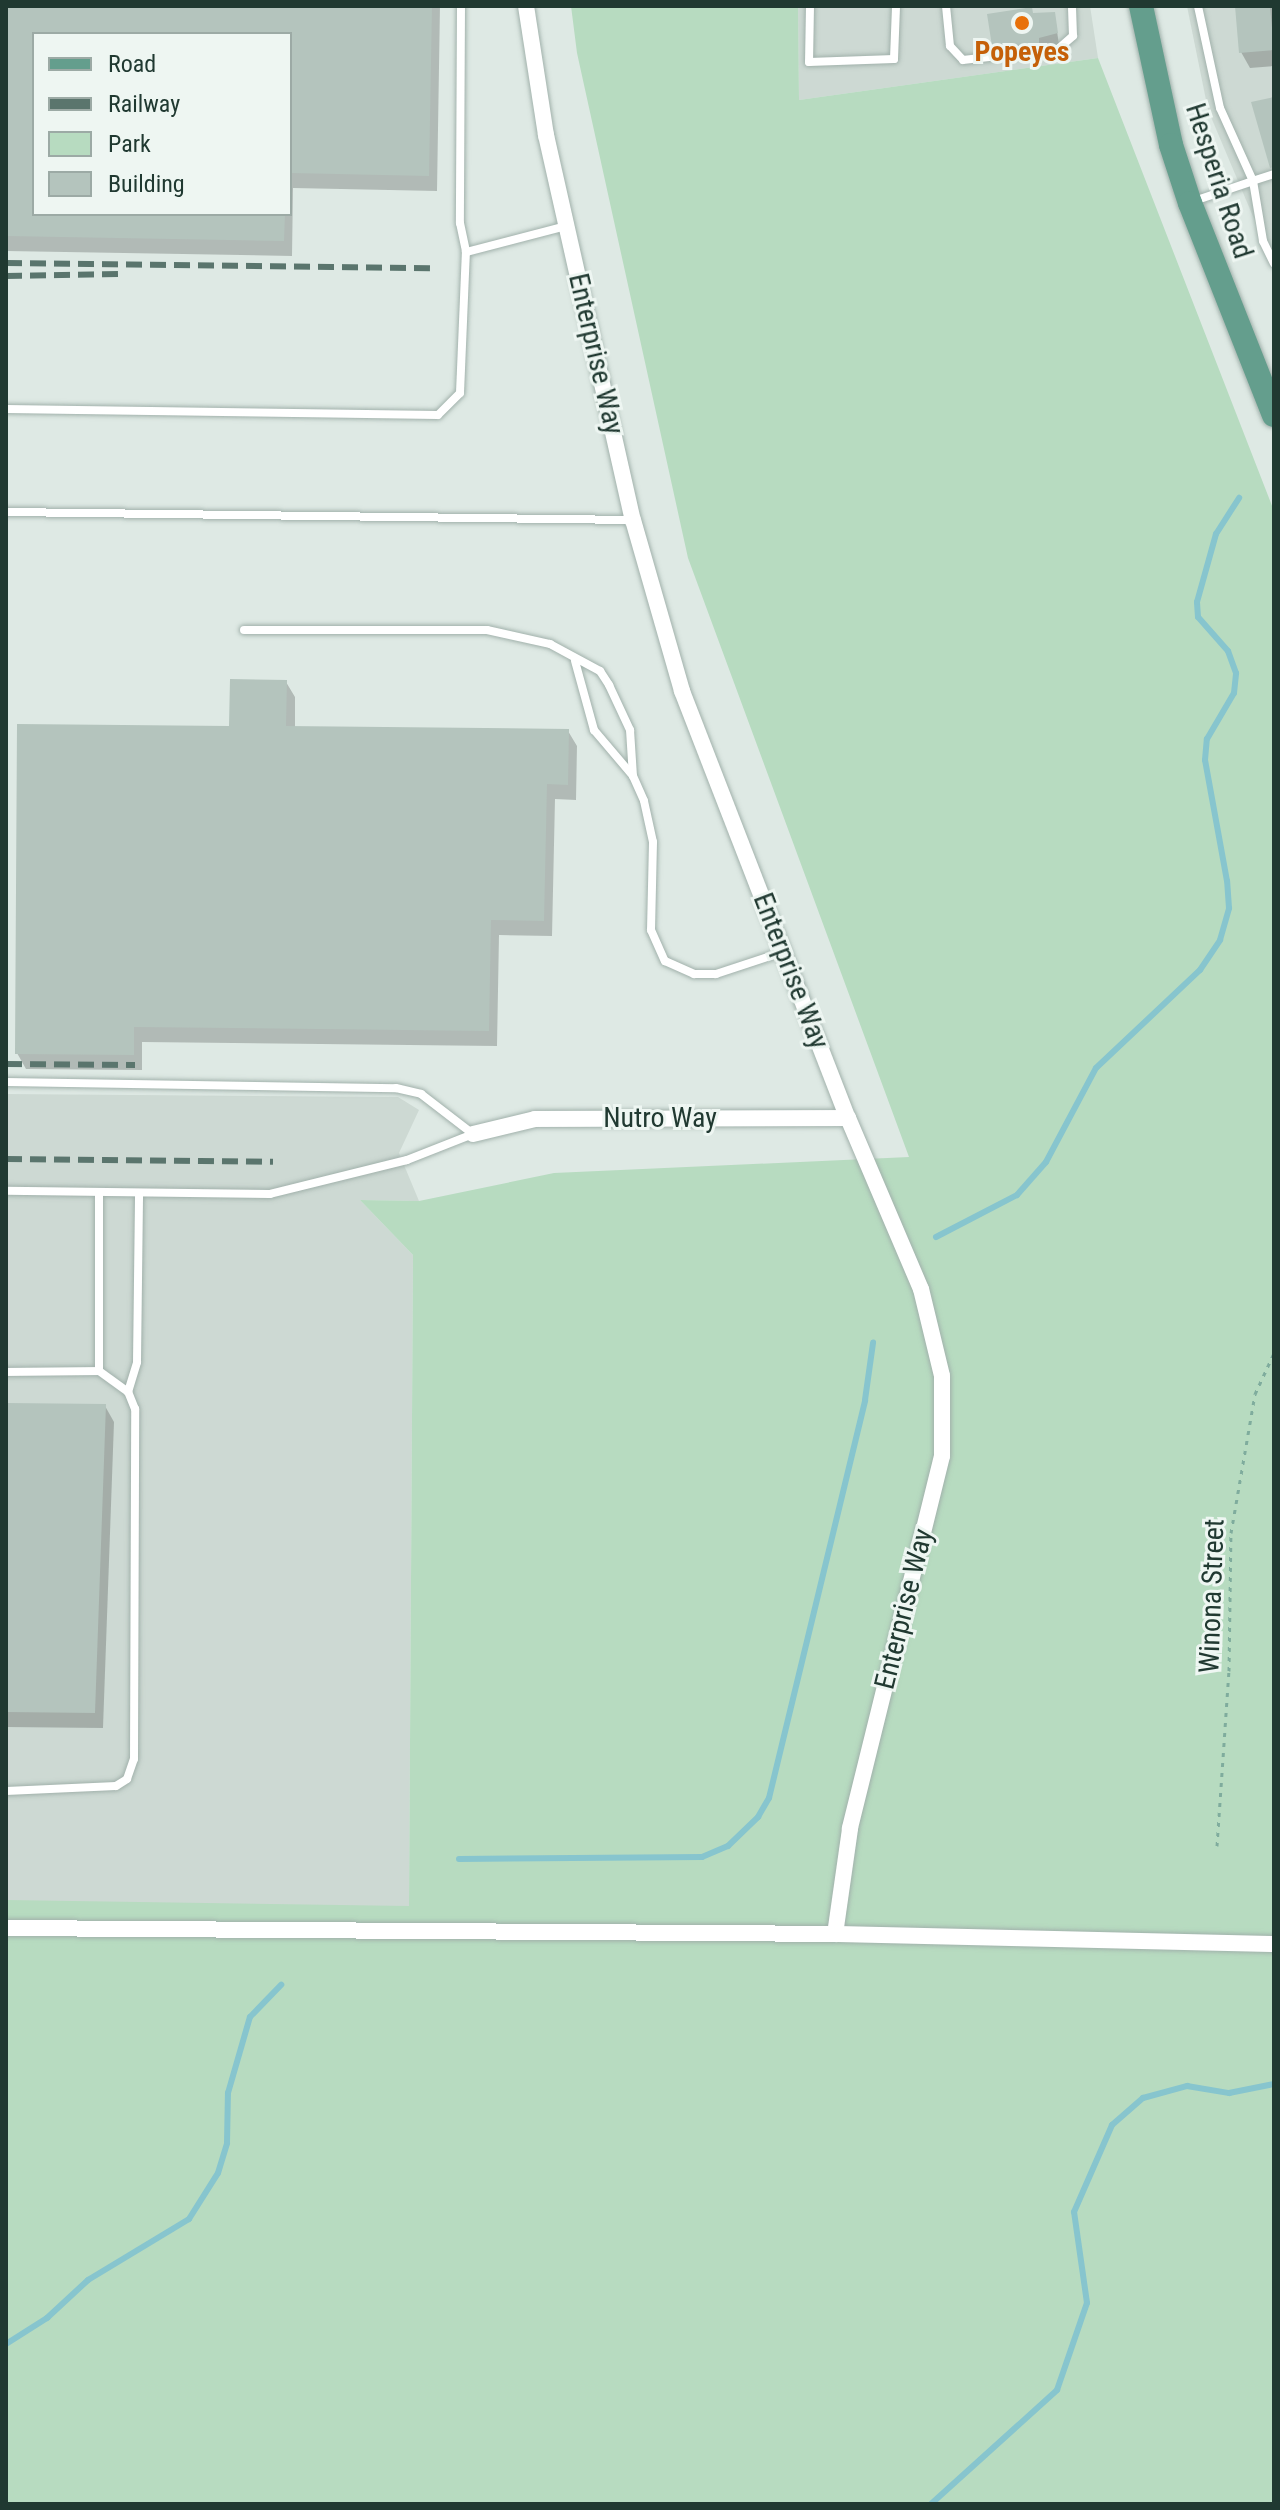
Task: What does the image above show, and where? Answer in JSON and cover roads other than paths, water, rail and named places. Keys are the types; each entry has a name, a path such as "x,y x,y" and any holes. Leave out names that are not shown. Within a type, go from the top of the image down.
{"main road":[{"name":"Hesperia Road","path":"1141,6 1171,145 1190,203 1274,415"}],"street":[{"name":"Enterprise Way","path":"526,6 566,226 633,520 682,691 848,1118 921,1289 946,1416 942,1456 850,1829 835,1934"},
{"name":"Nutro Way","path":"473,1134 535,1119 848,1118"},
{"path":"6,1928 835,1934 1274,1944"}],"lane":[{"path":"6,409 438,415 460,393 466,252 460,223 461,6"},
{"path":"810,6 809,62 894,59 896,6"},
{"path":"946,6 950,46 963,60 1058,49 1073,36 1072,6"},
{"path":"1198,6 1220,108 1253,181 1263,241 1274,264"},
{"path":"1190,203 1274,174"},
{"path":"466,252 566,226"},
{"path":"6,512 633,520"},
{"path":"244,630 487,630 550,644 575,661 600,671 630,730 633,776 652,833 651,930 665,961 694,974 716,974 784,951"},
{"path":"575,661 594,730 633,776"},
{"path":"6,1082 396,1088 421,1094 473,1134 436,1152 292,1191 6,1191"},
{"path":"99,1193 99,1371"},
{"path":"128,1392 137,1362 139,1193"},
{"path":"6,1372 99,1371 128,1392 135,1409 134,1759 127,1779 116,1786 6,1791"}],"waterway":[{"path":"936,1237 1017,1195 1046,1162 1096,1068 1200,970 1220,940 1229,908 1227,881 1205,760 1207,739 1234,693 1236,673 1228,651 1198,617 1197,602 1216,534 1239,498"},
{"path":"459,1859 702,1857 728,1846 758,1817 769,1798 865,1400 873,1343"},
{"path":"6,2344 47,2318 88,2280 189,2219 218,2173 227,2143 228,2093 250,2017 281,1985"},
{"path":"931,2504 1057,2390 1087,2303 1074,2212 1112,2125 1143,2098 1187,2086 1229,2093 1274,2084"}],"railway":[{"path":"6,263 430,268"},
{"path":"6,276 118,274"},
{"path":"6,1064 135,1065"},
{"path":"6,1159 273,1162"}],"place":[{"name":"Popeyes","path":"1022,23"}]}
